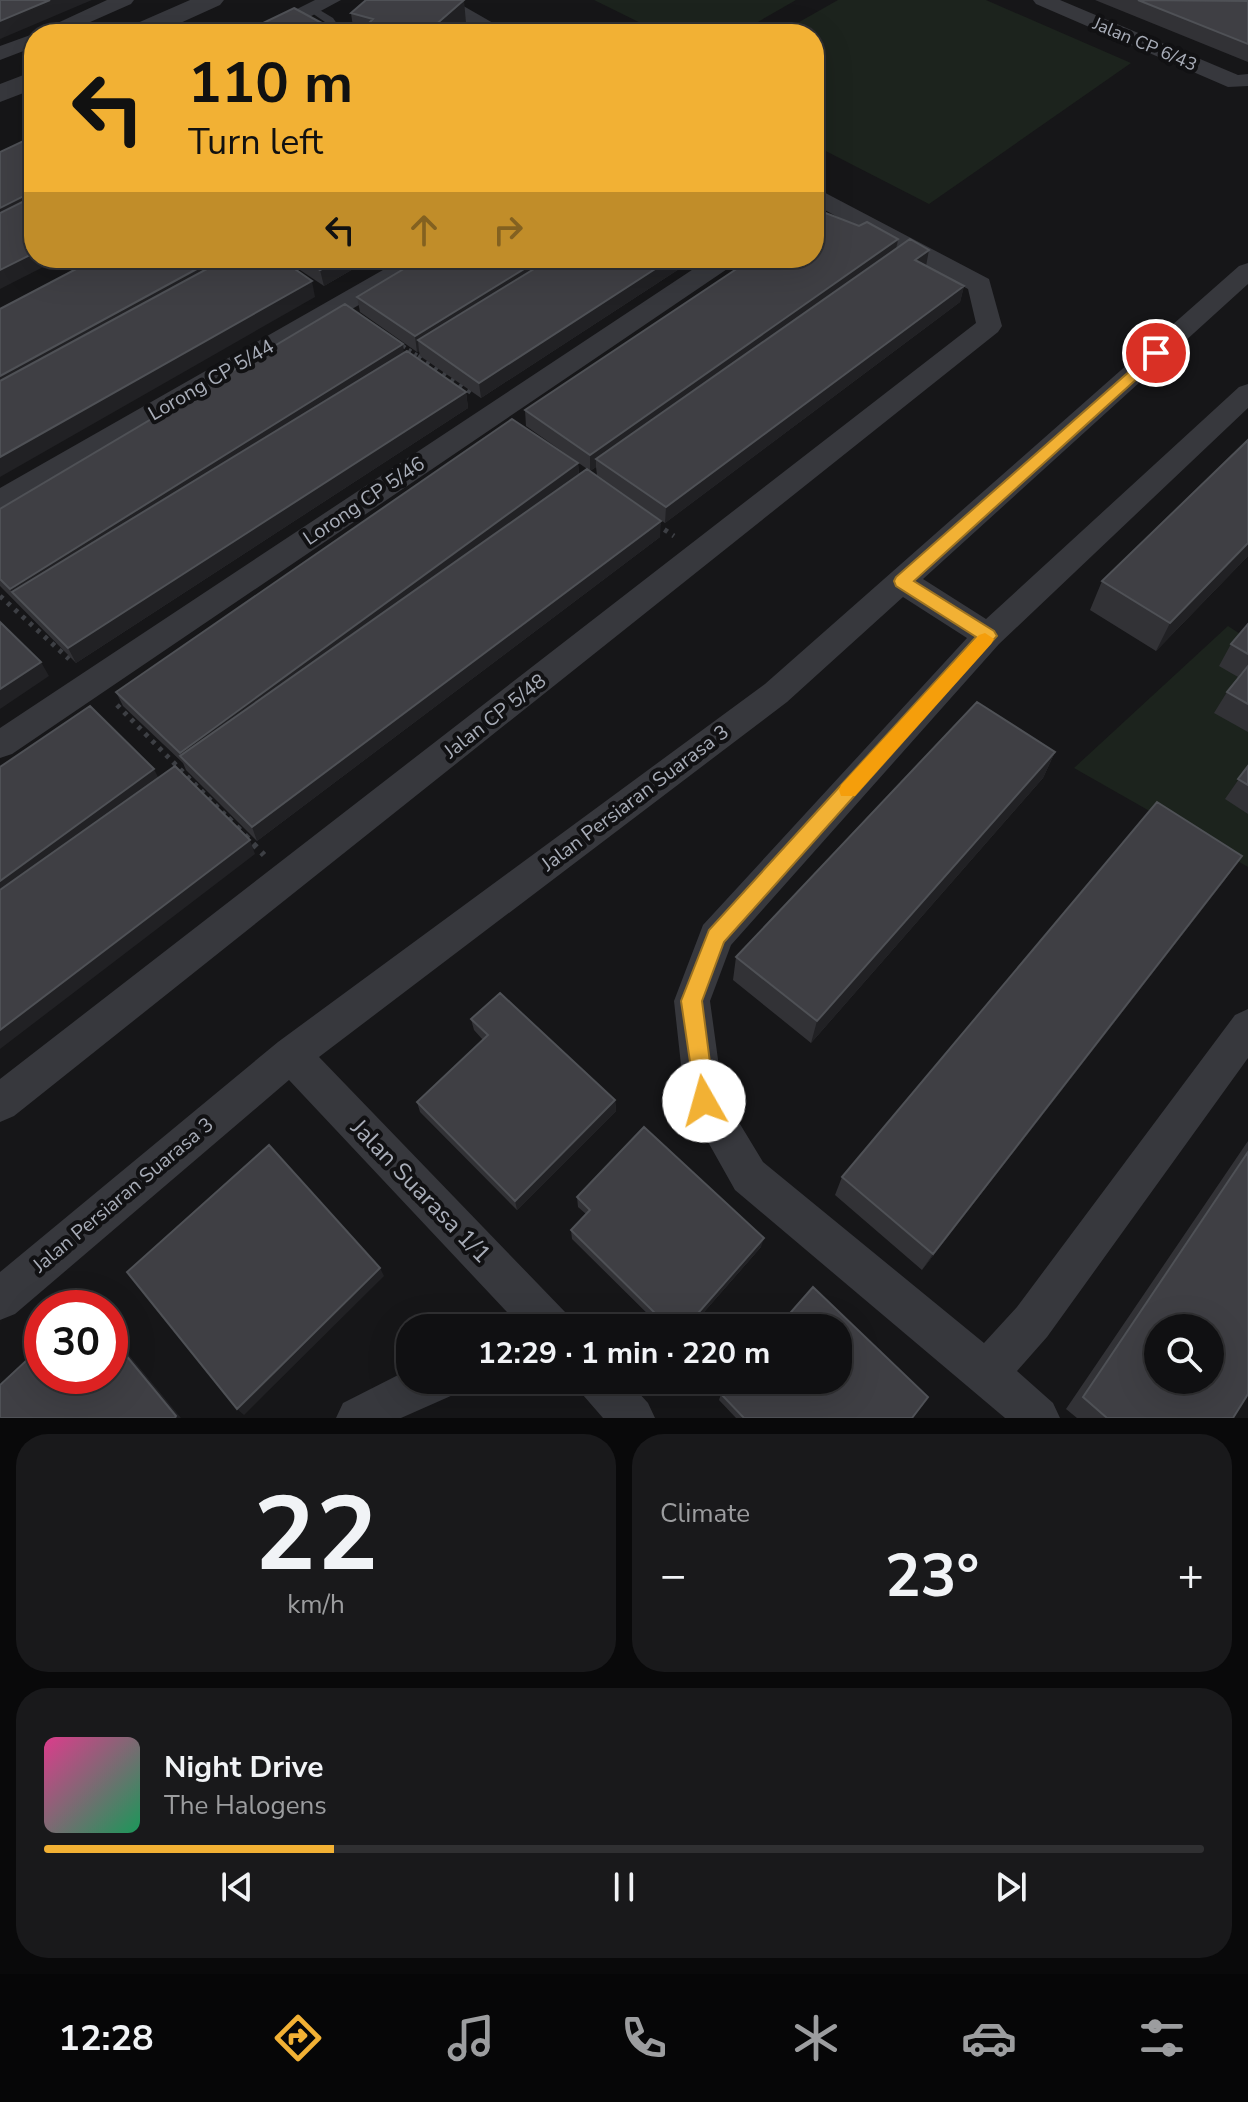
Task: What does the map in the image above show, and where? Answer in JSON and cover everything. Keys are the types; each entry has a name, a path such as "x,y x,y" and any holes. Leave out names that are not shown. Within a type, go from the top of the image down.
{"street":[{"path":"69,24 124,0"},
{"path":"157,24 211,0"},
{"path":"438,0 483,24"},
{"name":"Jalan CP 6/43","path":"1043,0 1236,82 1248,80"},
{"path":"282,24 322,4"},
{"path":"0,54 24,43"},
{"path":"0,94 24,83"},
{"name":"Jalan CP 5/48","path":"0,1103 989,326 980,285 824,201"},
{"name":"Lorong CP 5/44","path":"0,501 405,268"},
{"name":"Lorong CP 5/46","path":"0,745 712,268"},
{"name":"Jalan Persiaran Suarasa 3","path":"0,1299 291,1055 776,693 1248,271"},
{"path":"1038,1418 749,1176 704,1101 692,1001 716,936 988,636 1248,393"},
{"path":"902,581 988,636"},
{"path":"986,1373 1032,1322 1248,1027"},
{"name":"Jalan Suarasa 1/1","path":"291,1055 538,1314"},
{"path":"358,1418 403,1394"},
{"path":"611,1394 633,1418"}],"lane":[{"path":"322,4 332,24"}],"path":[{"path":"0,596 94,682 288,878"}],"shaded area":[{"path":"594,0 796,0 754,24 643,24"},
{"path":"838,0 986,0 1131,63 929,204 824,150 824,24 796,24"},
{"path":"1228,626 1248,639 1248,867 1074,768"}],"building":[{"path":"0,0 50,0 0,21"},
{"path":"366,0 464,0 436,24 368,24 373,19 351,13"},
{"path":"1138,0 1248,1 1248,44"},
{"path":"294,8 324,24 261,24"},
{"path":"24,141 24,196 0,208 0,152"},
{"path":"24,201 24,258 0,270 0,213"},
{"path":"824,212 859,226 867,222 898,239 590,455 525,410 738,268 824,268"},
{"path":"910,239 929,250 915,260 964,286 666,507 596,459"},
{"path":"78,268 199,268 0,376 0,309"},
{"path":"209,268 293,268 312,281 0,457 0,381"},
{"path":"405,268 526,268 415,336 357,297"},
{"path":"536,268 657,268 479,383 418,340"},
{"path":"345,304 403,344 10,589 0,579 0,509"},
{"path":"407,351 466,392 68,648 12,592"},
{"path":"512,419 578,463 180,753 116,692"},
{"path":"1248,440 1248,543 1170,623 1102,581"},
{"path":"587,469 661,521 252,827 180,756"},
{"path":"0,622 41,662 0,689"},
{"path":"1248,624 1248,654 1231,644"},
{"path":"1248,666 1248,704 1227,692"},
{"path":"977,702 1055,752 817,1021 736,957"},
{"path":"90,706 154,769 0,881 0,767"},
{"path":"175,766 250,840 0,1030 0,890"},
{"path":"1248,766 1248,785 1238,779"},
{"path":"1157,802 1242,856 933,1254 842,1177"},
{"path":"500,993 615,1100 515,1201 417,1102 488,1035 471,1019"},
{"path":"644,1127 764,1238 697,1314 656,1314 571,1230 590,1210 577,1197"},
{"path":"269,1145 380,1268 237,1409 127,1272"},
{"path":"1248,1152 1248,1394 1233,1418 1107,1418 1083,1397"},
{"path":"813,1287 841,1314 789,1314"},
{"path":"852,1324 928,1397 912,1418 744,1418 721,1394 852,1394"},
{"path":"128,1358 176,1416 0,1418 0,1385 24,1363 24,1394 128,1394"}],"slow traffic":[{"path":"848,790 985,639"}],"route":[{"path":"704,1101 692,1001 716,936 988,636 902,581 1156,353"}]}
